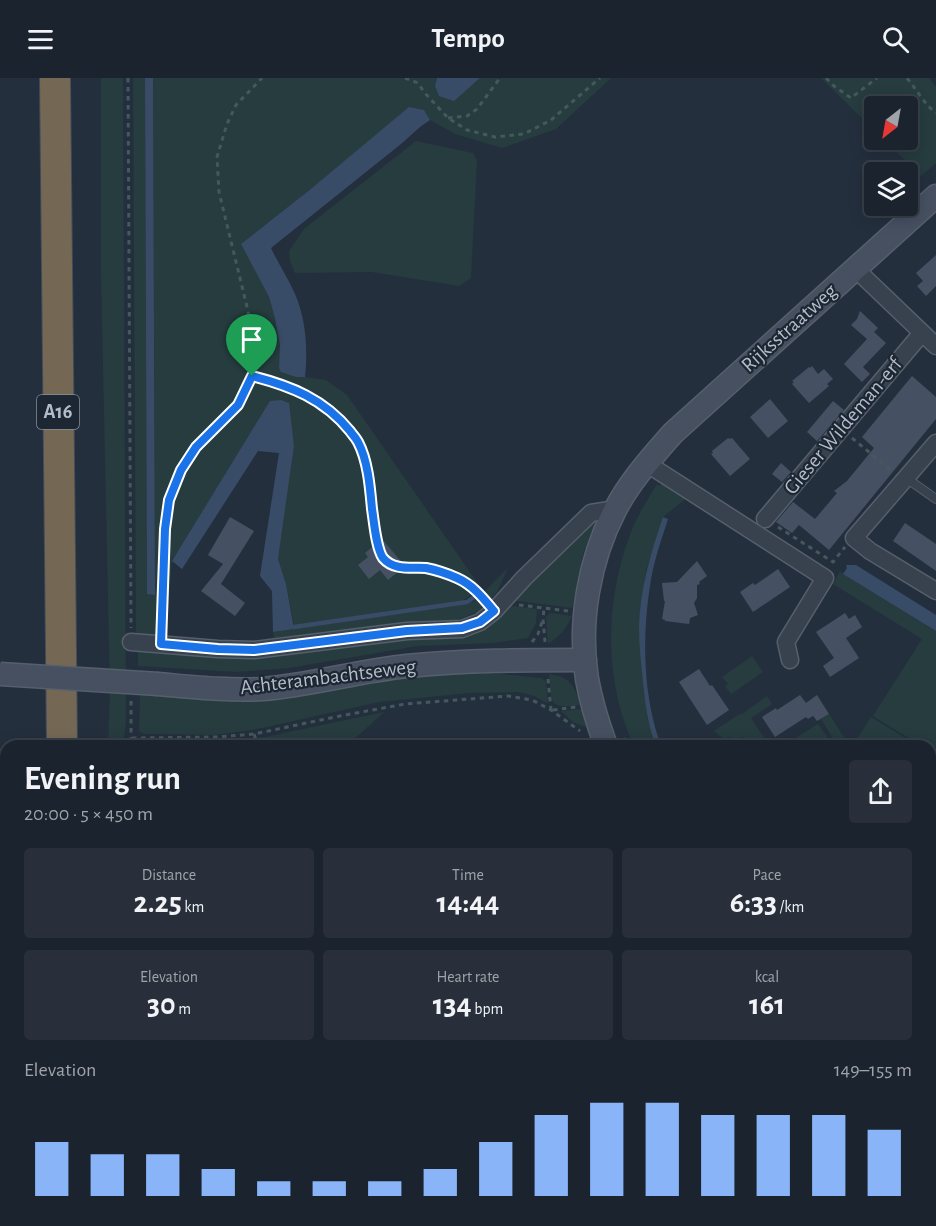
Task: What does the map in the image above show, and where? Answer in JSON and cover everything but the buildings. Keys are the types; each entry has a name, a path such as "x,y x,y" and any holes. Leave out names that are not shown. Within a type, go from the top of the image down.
{"highway":[{"name":"A16","path":"55,78 62,740"}],"street":[{"name":"Rijksstraatweg","path":"604,740 592,704 584,640 590,580 605,532 616,509 646,463 673,433 936,196"},
{"path":"856,268 936,346"},
{"name":"Gieser Wildeman-erf","path":"765,519 922,333"},
{"path":"936,442 855,538 870,551 936,591"},
{"path":"646,463 825,578 786,642 790,660"},
{"path":"131,642 254,650 407,631 462,628 480,622 498,607 524,578 591,513 616,509"},
{"name":"Achterambachtseweg","path":"0,674 224,690 262,689 302,684 405,666 440,663 585,660"}],"lane":[{"path":"904,480 936,499"}],"path":[{"path":"128,78 131,642"},
{"path":"161,644 165,529 169,500 181,470 196,447 238,405 252,376 254,355 248,311 219,192 217,157 227,124 236,105 262,78"},
{"path":"405,78 418,83 423,92 448,118 467,130 495,137 524,134 551,120 600,78"},
{"path":"448,118 467,116 477,109 500,78"},
{"path":"826,78 851,98 877,78"},
{"path":"907,78 927,106 936,113"},
{"path":"252,376 272,381 309,396 339,418 358,442 367,469 379,549 384,558 396,566 428,568 457,578 498,607 544,608"},
{"path":"841,429 904,480"},
{"path":"549,682 551,710"},
{"path":"131,696 132,738 254,734 405,704 508,696 532,700 551,710 582,732"},
{"path":"254,734 256,740"}],"green space":[{"path":"101,78 123,78 126,721 124,740 108,740 110,691 101,275"},
{"path":"133,78 145,78 147,594 155,594 153,78 437,78 435,86 474,84 480,78 611,78 556,129 502,148 455,134 430,120 424,110 312,188 241,244 261,280 276,318 280,348 279,368 296,377 326,380 347,395 481,588 462,601 294,625 286,584 278,559 294,446 288,403 172,560 166,637 136,634"},
{"path":"821,78 929,78 936,87 936,163 921,176 918,173 918,162 907,162 894,150 918,150 918,96 864,96 864,120"},
{"path":"416,141 473,153 477,161 471,278 459,286 372,272 295,273 289,251 304,229"},
{"path":"662,483 688,497 663,517 646,571 639,625 644,694 654,740 632,740 624,722 613,672 611,647 614,596 619,570 633,527 657,484 660,486"},
{"path":"596,516 598,521 584,550 572,608 510,600"},
{"path":"508,568 497,592 481,610 458,620 274,640 273,632 468,604 476,600"},
{"path":"840,571 936,631 936,740 912,740 873,716 922,639 833,584"},
{"path":"505,605 537,609 536,623 528,638 493,643 418,646 289,668 236,672 138,666 138,646 247,653 477,627"},
{"path":"550,613 572,616 562,632 548,644 546,617"},
{"path":"752,656 763,672 731,694 725,686 728,684 722,677"},
{"path":"490,673 542,678 546,682 547,703 534,696 518,692 469,693 379,702 253,730 214,735 144,734 139,731 140,695 233,700 283,697 401,678 440,674"},
{"path":"549,674 567,680 576,693 580,705 562,706 553,702"},
{"path":"767,696 772,704 751,718 766,740 728,737 725,740 714,731"},
{"path":"582,709 588,728 573,722 561,711"},
{"path":"384,712 353,740 229,740 265,737"},
{"path":"829,714 846,740 834,740 821,719"},
{"path":"871,717 909,740 856,740"},
{"path":"818,724 829,740 792,740"}],"water":[{"path":"145,78 153,78 155,595 147,594"},
{"path":"437,78 480,78 454,101 439,96 435,86"},
{"path":"409,107 424,110 430,120 271,248 295,294 302,314 305,335 305,377 296,377 281,372 279,368 280,345 269,297 241,244"},
{"path":"281,400 289,403 294,446 278,559 286,584 294,629 273,632 272,591 260,576 279,453 258,451 182,569 172,561 270,401"},
{"path":"663,517 668,519 653,569 647,605 645,646 651,707 659,740 654,740 646,706 639,626 641,598"},
{"path":"846,565 856,565 936,615 936,631 843,574 847,568"}],"waterway":[{"path":"294,627 467,602 477,595"}],"route":[{"path":"252,376 272,381 309,396 339,418 358,442 367,469 379,549 384,558 396,566 428,568 457,578 474,588 494,611 480,622 462,628 407,631 254,650 161,644 165,529 169,500 181,470 196,447 238,405 252,376"}]}
